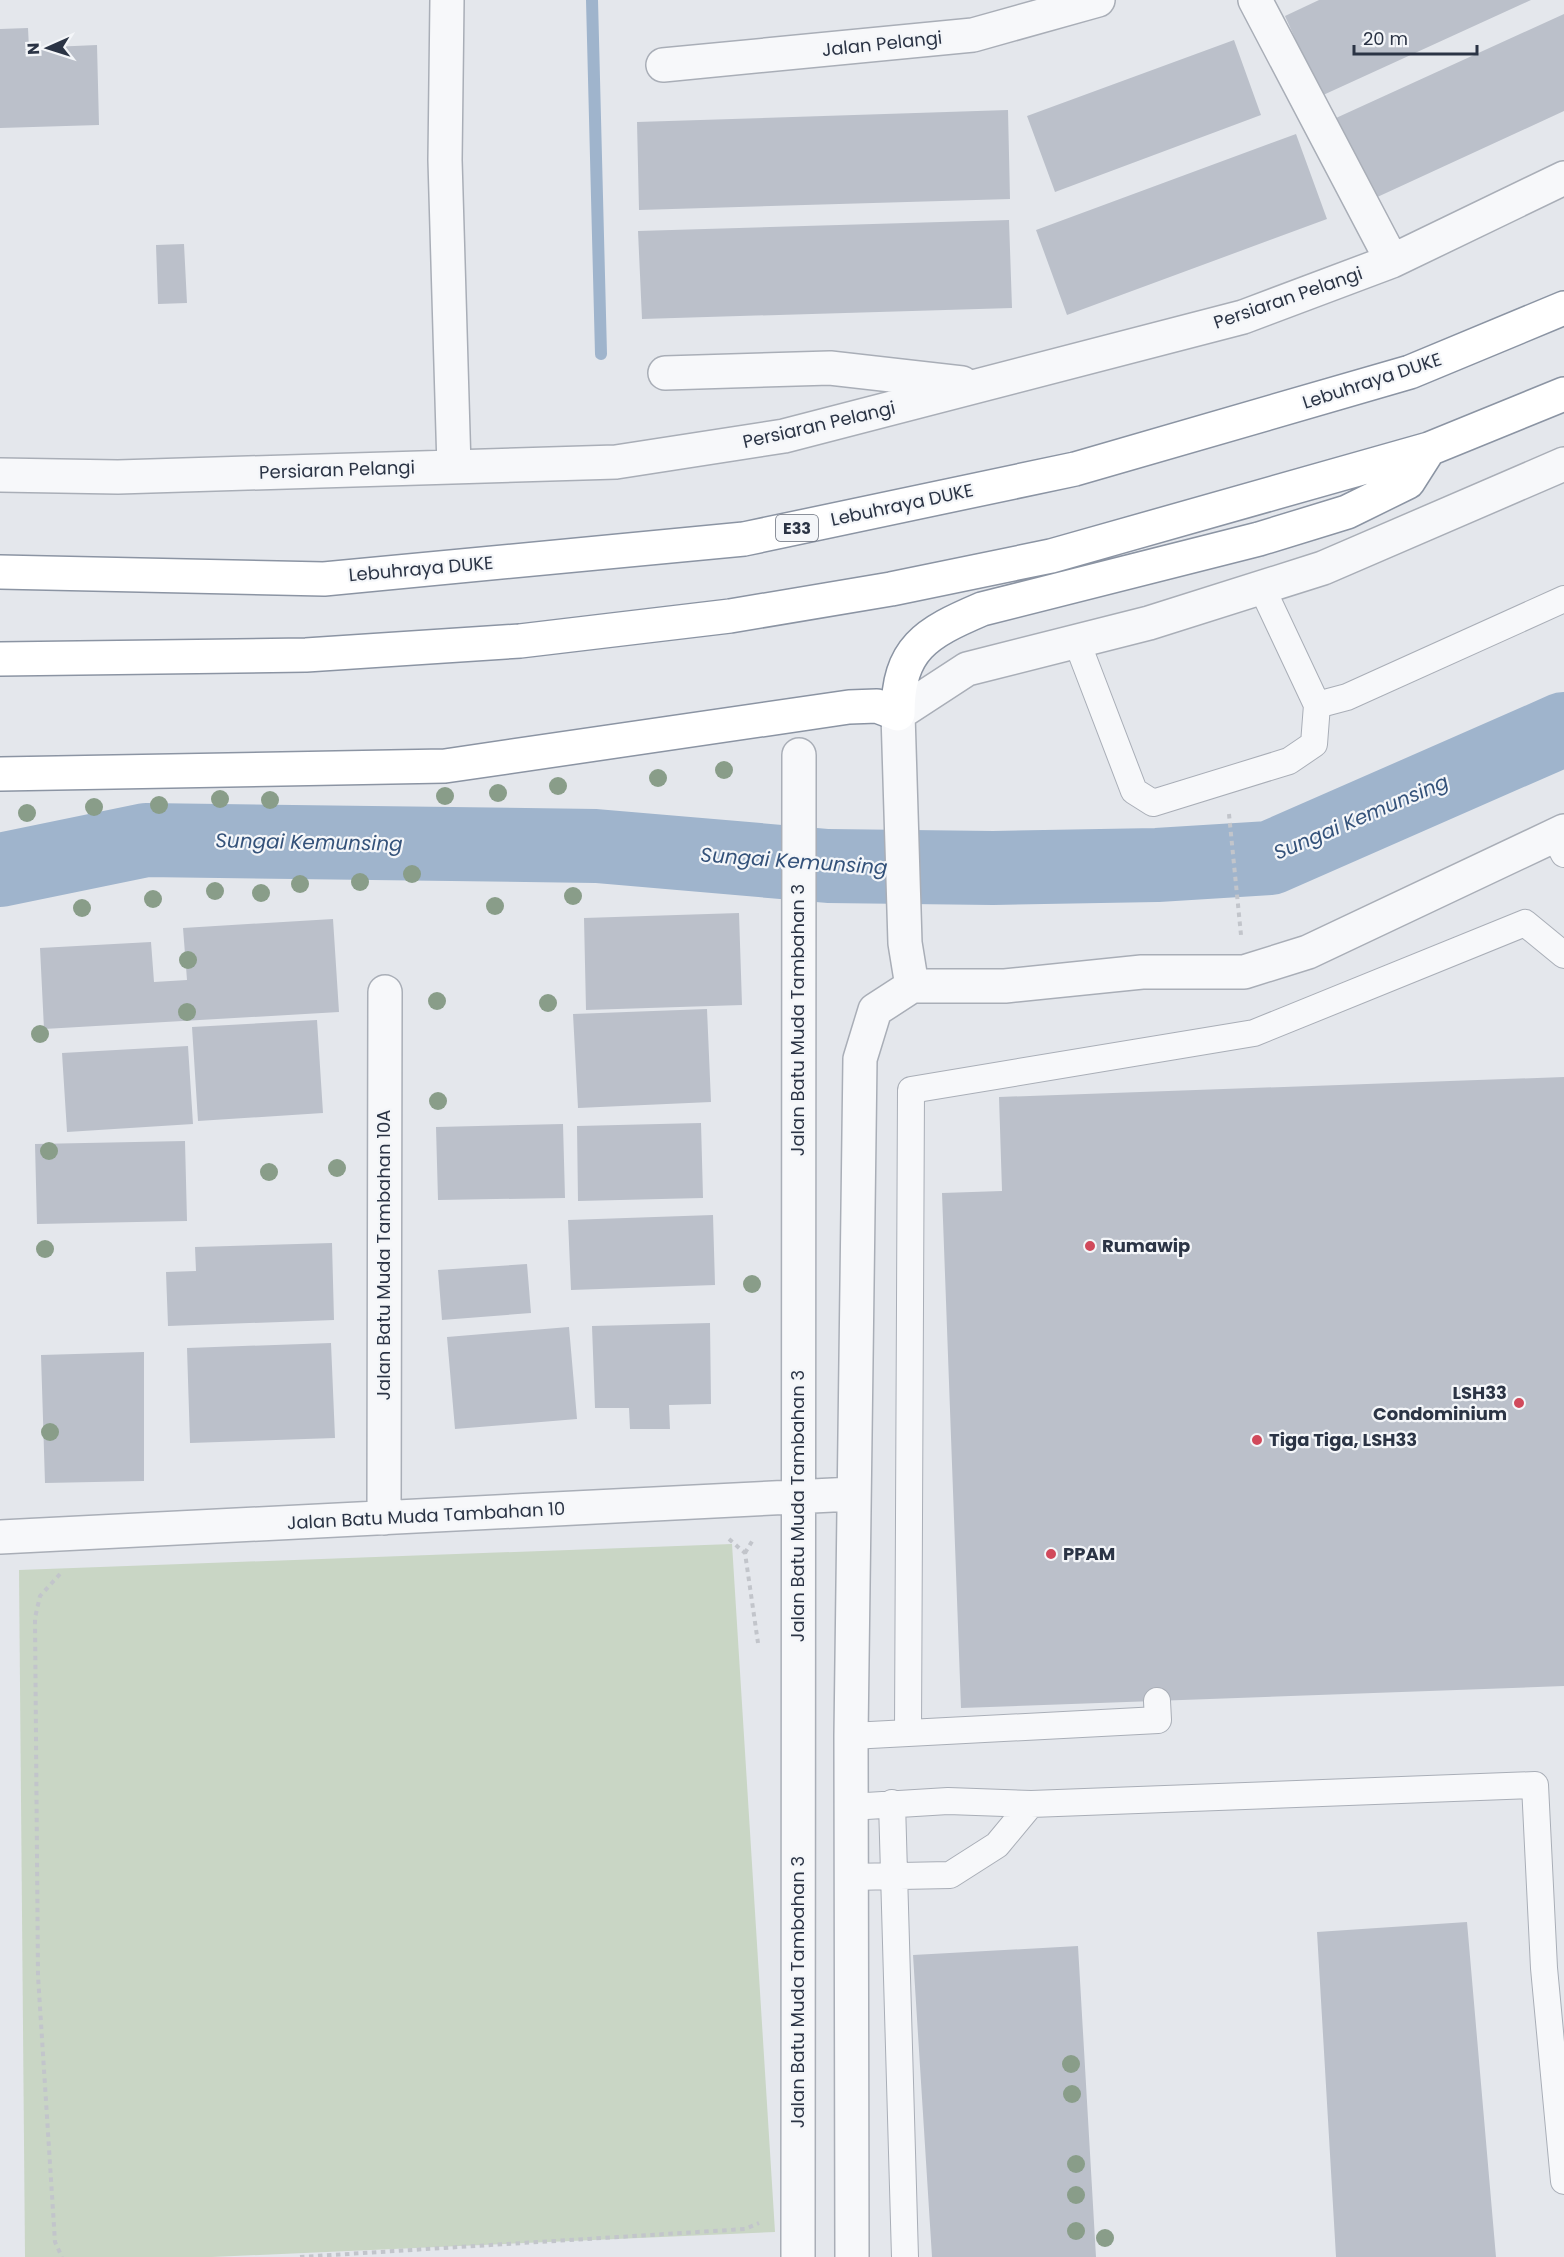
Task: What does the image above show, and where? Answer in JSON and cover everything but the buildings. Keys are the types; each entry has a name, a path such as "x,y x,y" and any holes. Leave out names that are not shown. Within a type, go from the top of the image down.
{"highway":[{"name":"Lebuhraya DUKE","path":"0,572 324,579 744,539 1075,469 1410,372 1564,308"},
{"path":"0,658 306,655 520,641 730,616 891,589 1051,556 1429,449 1564,394"},
{"path":"0,774 445,766 849,707 877,706 898,714 898,687 907,661 922,642 945,625 982,609 1259,539 1347,512 1408,482 1429,449"}],"street":[{"path":"447,0 445,160 454,467"},
{"name":"Jalan Pelangi","path":"663,65 973,35 1098,0"},
{"path":"1255,0 1392,261"},
{"name":"Persiaran Pelangi","path":"0,476 118,477 616,462 784,436 1243,317 1392,261 1564,177"},
{"path":"665,373 830,368 982,385"},
{"path":"912,986 905,943 898,714 967,669 1149,623 1323,568 1564,464"},
{"name":"Jalan Batu Muda Tambahan 3","path":"798,2257 799,755"},
{"path":"852,2257 850,1807 860,1059 875,1010 912,986 1005,986 1142,972 1244,972 1308,952 1561,840"},
{"name":"Jalan Batu Muda Tambahan 10A","path":"384,1518 385,992"},
{"name":"Jalan Batu Muda Tambahan 10","path":"0,1538 853,1494"}],"lane":[{"path":"1077,642 1134,790 1153,803 1288,761 1314,744 1317,705 1262,588"},
{"path":"1317,705 1347,697 1564,599"},
{"path":"908,1733 911,1090 1254,1033 1525,923 1564,955"},
{"path":"851,1736 1158,1720 1157,1701"},
{"path":"850,1807 948,1801 1031,1804 1535,1785 1544,1968 1564,2181"},
{"path":"892,1803 905,2257"},
{"path":"850,1877 950,1875 997,1845 1031,1804"}],"path":[{"path":"1226,781 1244,972"},
{"path":"723,1533 745,1553 758,1646"},
{"path":"62,2257 55,2242 38,1976 35,1618 40,1596 55,1576 64,1572"},
{"path":"300,2257 745,2229 762,2221"}],"green space":[{"path":"732,1544 775,2232 212,2257 25,2257 19,1570"}],"waterway":[{"path":"592,0 601,354"},
{"name":"Sungai Kemunsing","path":"0,870 146,840 596,846 828,866 993,868 1157,865 1270,858 1564,729"}],"place":[{"name":"Rumawip","path":"1090,1246"},
{"name":"LSH33 Condominium","path":"1519,1403"},
{"name":"Tiga Tiga, LSH33","path":"1257,1440"},
{"name":"PPAM","path":"1051,1554"}]}
